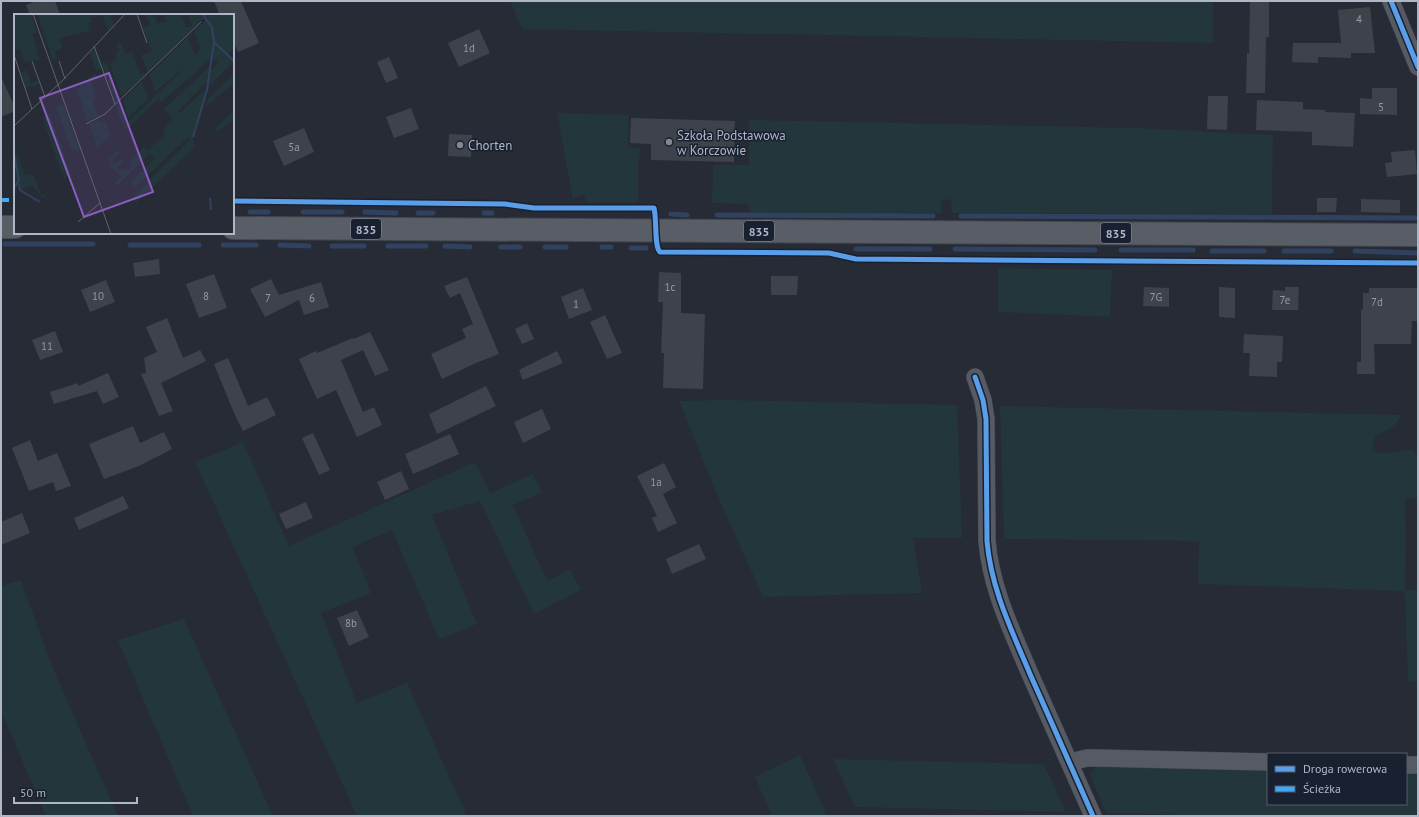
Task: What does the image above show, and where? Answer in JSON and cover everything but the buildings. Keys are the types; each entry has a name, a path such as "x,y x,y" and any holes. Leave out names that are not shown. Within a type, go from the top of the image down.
{"main road":[{"path":"1,227 14,227"},
{"name":"835","path":"234,228 1418,235"}],"street":[{"path":"1391,1 1418,68"},
{"path":"975,377 983,400 986,419 987,541 993,577 999,599 1011,629 1093,816"},
{"path":"1070,762 1087,758 1267,762"},
{"path":"1407,765 1418,765"}],"green space":[{"path":"510,1 1213,1 1213,43 522,29"},
{"path":"557,113 629,115 628,147 641,148 638,164 638,202 588,202 586,201 584,195 573,199"},
{"path":"749,120 1137,128 1273,135 1272,214 952,213 951,200 941,199 941,213 750,213 748,204 712,203 713,165 749,165"},
{"path":"998,268 1112,270 1110,317 998,312"},
{"path":"726,400 957,405 962,538 913,538 922,593 763,597 715,490 679,401"},
{"path":"1000,406 1402,415 1393,426 1376,437 1372,450 1387,453 1412,450 1418,455 1418,498 1405,499 1405,590 1418,590 1418,681 1408,682 1405,591 1198,584 1199,541 1004,539"},
{"path":"243,442 289,546 475,462 490,493 533,474 542,493 513,505 547,581 570,569 581,590 534,614 480,501 432,515 477,624 439,639 392,530 353,547 371,593 321,613 357,703 407,683 467,816 357,816 195,462"},
{"path":"21,580 51,664 118,816 46,816 1,711 1,586"},
{"path":"184,619 273,816 193,816 118,640"},
{"path":"800,755 827,816 772,816 755,777"},
{"path":"833,759 1044,764 1066,812 855,807"},
{"path":"1097,766 1267,770 1267,805 1407,805 1407,774 1418,774 1418,816 1235,816 1106,813 1090,775"}],"waterway":[{"path":"250,212 268,212"},
{"path":"303,212 342,212"},
{"path":"365,212 396,213"},
{"path":"418,213 433,213"},
{"path":"484,213 492,213"},
{"path":"671,214 687,215"},
{"path":"717,215 933,216"},
{"path":"961,216 1418,218"},
{"path":"5,244 93,244"},
{"path":"130,245 199,245"},
{"path":"223,245 256,245"},
{"path":"280,245 309,246"},
{"path":"332,246 364,246"},
{"path":"388,246 426,246"},
{"path":"445,246 470,247"},
{"path":"501,247 520,247"},
{"path":"545,247 566,247"},
{"path":"602,247 611,247"},
{"path":"631,248 646,248"},
{"path":"856,249 930,249"},
{"path":"955,249 1095,250"},
{"path":"1121,250 1193,250"},
{"path":"1212,251 1264,251"},
{"path":"1284,251 1331,251"},
{"path":"1355,251 1418,253"}],"marked path":[{"path":"1,200 14,200"}],"cycle path":[{"path":"1391,1 1418,67"},
{"path":"234,201 505,204 534,208 654,208 656,239 660,252 829,253 856,259 1418,263"},
{"path":"975,377 983,400 986,419 987,541 993,576 1003,609 1016,642 1093,816"}],"place":[{"name":"Szkoła Podstawowa w Korczowie","path":"669,142"},
{"name":"Chorten","path":"460,145"}]}
